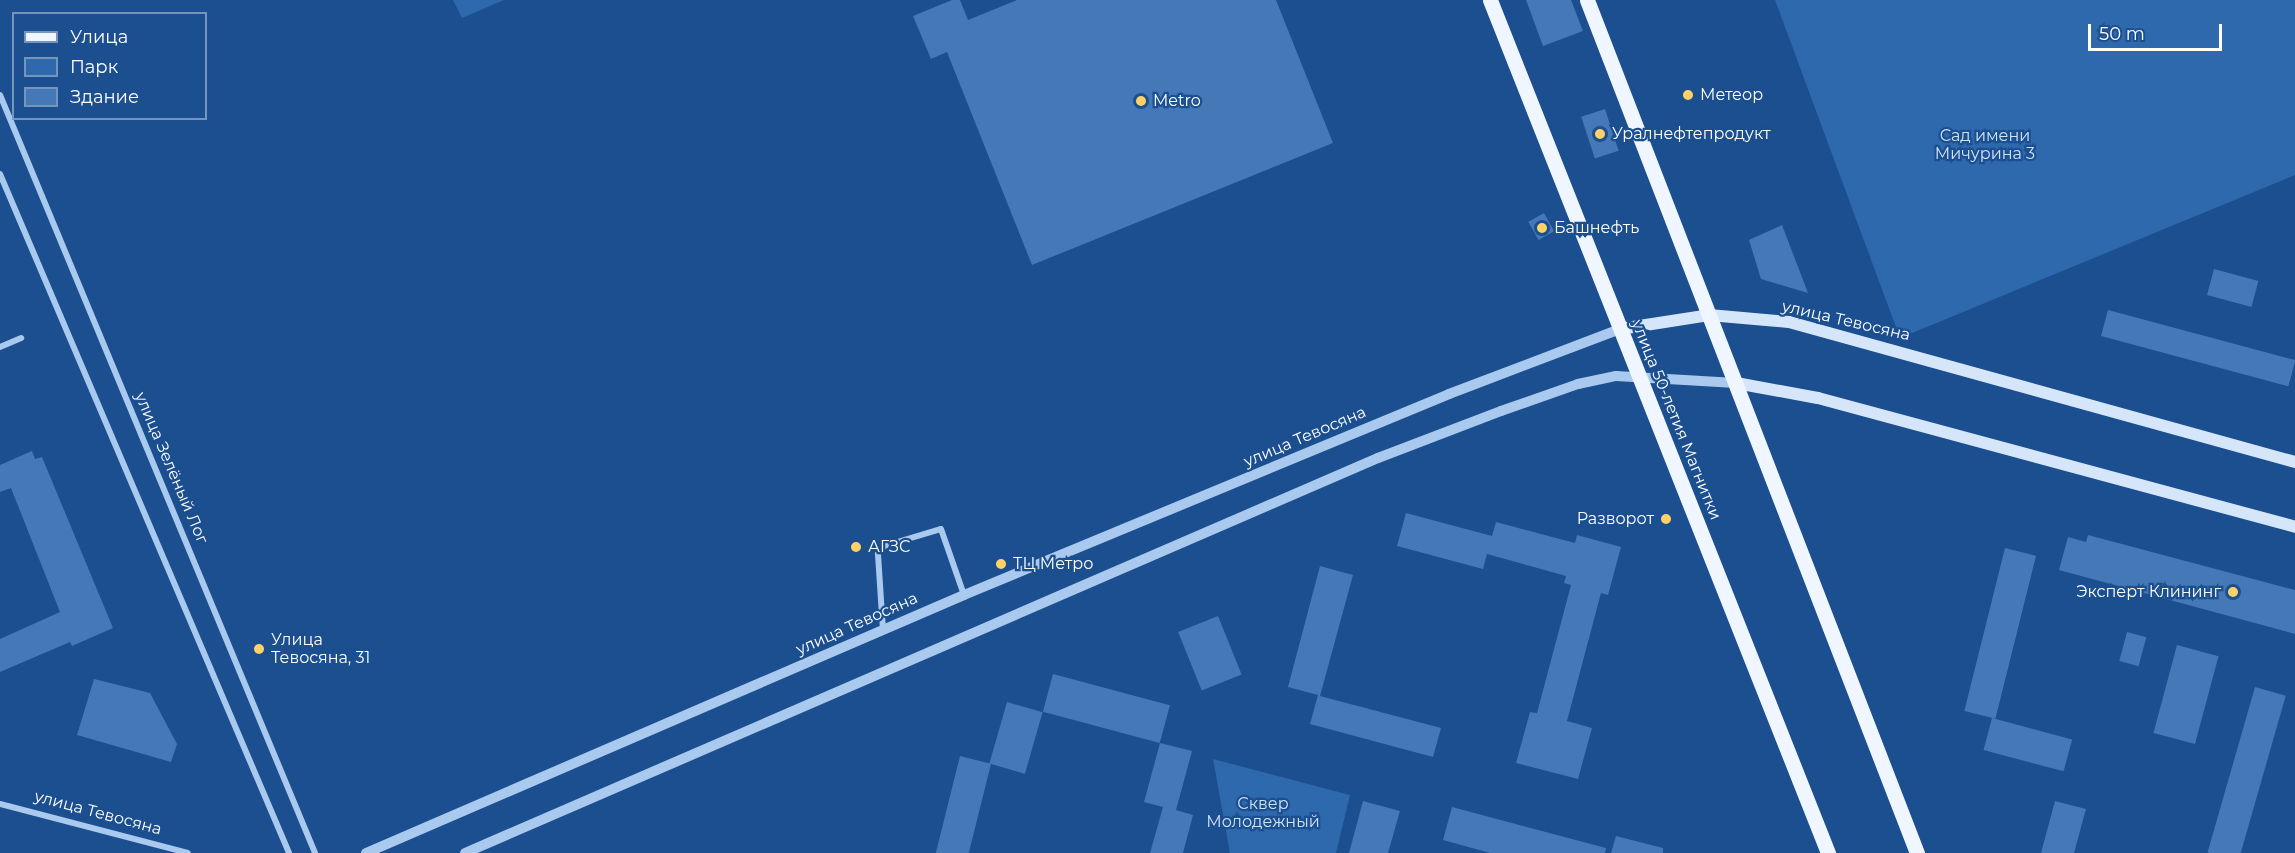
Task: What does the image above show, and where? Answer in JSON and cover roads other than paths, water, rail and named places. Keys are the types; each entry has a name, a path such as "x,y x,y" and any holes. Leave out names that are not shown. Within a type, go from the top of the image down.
{"main road":[{"name":"улица 50-летия Магнитки","path":"1490,0 1828,853"},
{"path":"1587,0 1917,853"},
{"name":"улица Тевосяна","path":"1620,329 1709,315 1790,322 2295,462"},
{"path":"1736,383 1818,398 2295,527"}],"street":[{"name":"улица Зелёный Лог","path":"0,95 315,853"},
{"path":"0,174 289,853"},
{"name":"улица Тевосяна","path":"366,853 964,595 1459,390 1620,329"},
{"path":"0,347 21,338"},
{"path":"465,853 1378,458 1578,384 1639,375 1736,383"},
{"path":"883,631 878,554 884,546 941,529 964,595"},
{"name":"улица Тевосяна","path":"0,804 188,853"}],"place":[{"name":"Метеор","path":"1688,95"},
{"name":"Metro","path":"1141,101"},
{"name":"Уралнефтепродукт","path":"1600,134"},
{"name":"Башнефть","path":"1542,228"},
{"name":"Разворот","path":"1666,519"},
{"name":"АГЗС","path":"856,547"},
{"name":"ТЦ Метро","path":"1001,564"},
{"name":"Эксперт Клининг","path":"2233,592"},
{"name":"Улица Тевосяна, 31","path":"259,649"}],"park label":[{"name":"Сад имени Мичурина 3","path":"1985,145"},
{"name":"Сквер Молодежный","path":"1263,813"}]}
